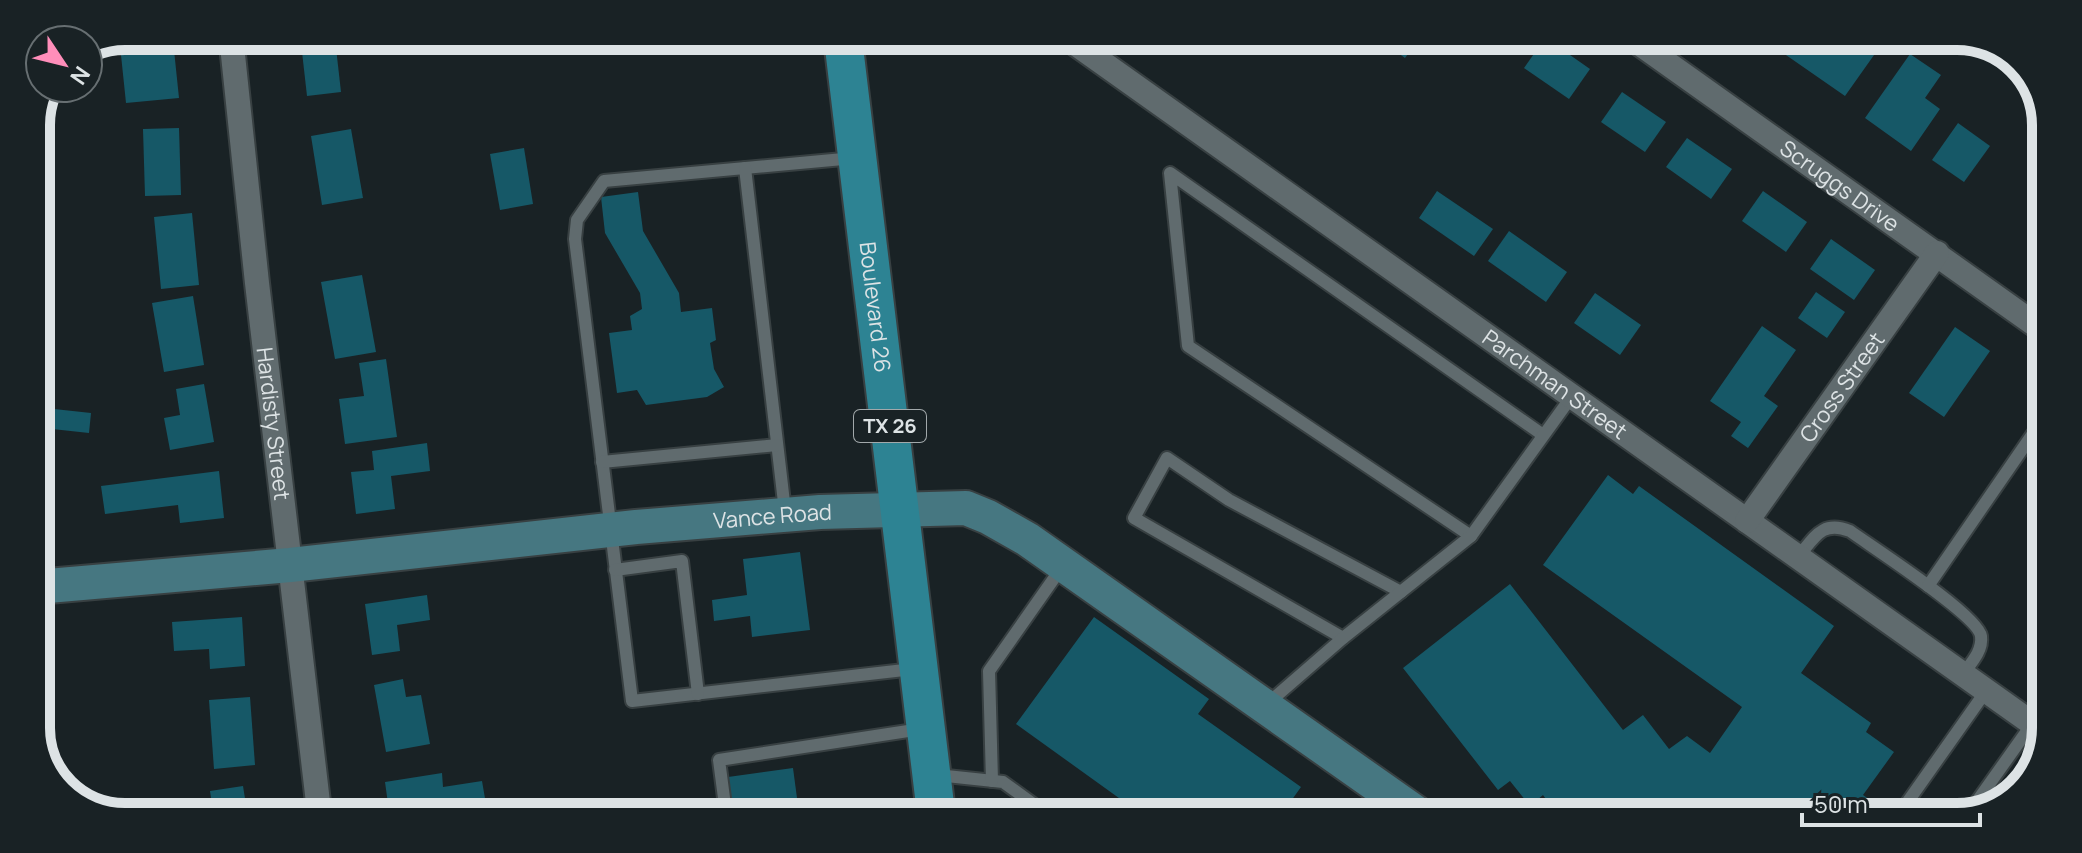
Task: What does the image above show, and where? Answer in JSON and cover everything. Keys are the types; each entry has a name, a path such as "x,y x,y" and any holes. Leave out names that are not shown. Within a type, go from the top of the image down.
{"main road":[{"name":"Boulevard 26","path":"844,50 935,803"}],"street":[{"name":"Hardisty Street","path":"232,50 318,803"},
{"name":"Parchman Street","path":"1084,50 2032,723"},
{"name":"Scruggs Drive","path":"1649,50 2032,322"},
{"name":"Cross Street","path":"1747,521 1937,253"},
{"name":"Vance Road","path":"50,586 785,515 966,508 1027,539 1402,803"}],"lane":[{"path":"857,158 604,181 589,199 577,220 575,239 610,530 632,701 919,669"},
{"path":"745,168 785,515"},
{"path":"1471,536 1188,346 1170,173 1543,435"},
{"path":"1265,707 1343,638 1471,536 1572,396"},
{"path":"1928,586 2032,435"},
{"path":"602,462 777,445"},
{"path":"1343,638 1134,518 1167,458 1229,500 1401,592"},
{"path":"1798,557 1817,535 1828,527 1837,526 1850,531 1928,586 1970,618 1981,631 1981,648 1963,674"},
{"path":"615,570 682,561 698,694"},
{"path":"992,781 989,671 1064,565"},
{"path":"1907,803 1986,691"},
{"path":"725,803 719,760 926,729"},
{"path":"1979,799 2032,732"},
{"path":"932,774 1003,782 1025,803"}],"building":[{"path":"174,50 179,98 126,103 121,55"},
{"path":"302,50 336,50 341,92 307,96"},
{"path":"1394,50 1411,50 1405,58"},
{"path":"1537,50 1563,50 1590,69 1569,99 1524,68"},
{"path":"1779,50 1878,50 1845,96"},
{"path":"1910,54 1941,75 1925,98 1940,109 1911,151 1865,118"},
{"path":"1622,92 1666,122 1645,152 1601,122"},
{"path":"1958,123 1990,146 1964,182 1932,160"},
{"path":"179,128 181,195 145,196 143,129"},
{"path":"351,129 363,198 322,205 311,136"},
{"path":"1687,138 1732,169 1711,199 1666,167"},
{"path":"524,148 533,204 500,210 490,154"},
{"path":"1437,191 1493,229 1474,256 1419,218"},
{"path":"1763,191 1807,222 1786,252 1742,221"},
{"path":"638,192 643,231 679,293 681,312 712,308 716,340 710,343 714,369 724,387 707,397 646,405 637,390 617,393 609,333 632,330 630,316 642,309 640,293 605,233 601,197"},
{"path":"192,213 199,285 161,289 154,217"},
{"path":"1509,231 1567,272 1546,302 1488,261"},
{"path":"1831,239 1875,270 1854,300 1810,269"},
{"path":"362,275 376,352 335,359 321,282"},
{"path":"1816,292 1845,312 1827,338 1798,318"},
{"path":"1595,293 1641,325 1620,355 1574,323"},
{"path":"193,296 204,365 164,372 152,303"},
{"path":"1762,326 1796,350 1764,396 1778,406 1748,448 1731,436 1741,422 1710,401"},
{"path":"1955,327 1990,351 1944,417 1909,393"},
{"path":"386,359 397,437 345,444 339,399 364,396 359,363"},
{"path":"204,384 214,442 170,450 164,418 180,415 176,389"},
{"path":"50,409 91,413 89,433 50,429"},
{"path":"427,443 430,471 391,476 395,509 356,514 351,472 374,470 372,451"},
{"path":"219,471 224,518 180,523 178,505 105,514 101,486"},
{"path":"1608,475 1633,494 1639,486 1834,626 1801,673 1871,723 1866,732 1894,752 1863,795 1874,803 1549,803 1543,795 1534,803 1528,803 1510,781 1498,790 1403,668 1510,584 1623,730 1643,715 1669,749 1687,736 1710,753 1742,707 1543,565"},
{"path":"800,552 810,630 752,637 750,616 714,621 712,600 747,595 743,559"},
{"path":"427,595 430,620 397,625 400,651 372,655 365,604"},
{"path":"242,617 245,666 210,669 209,649 174,651 172,622"},
{"path":"1094,617 1209,699 1198,714 1301,787 1290,803 1126,803 1016,724"},
{"path":"403,679 406,697 421,695 430,744 386,752 374,685"},
{"path":"250,697 255,765 214,769 209,700"},
{"path":"793,768 798,803 732,803 728,777"},
{"path":"442,773 443,787 482,781 486,803 388,803 385,782"},
{"path":"243,786 246,803 212,803 210,791"}]}
